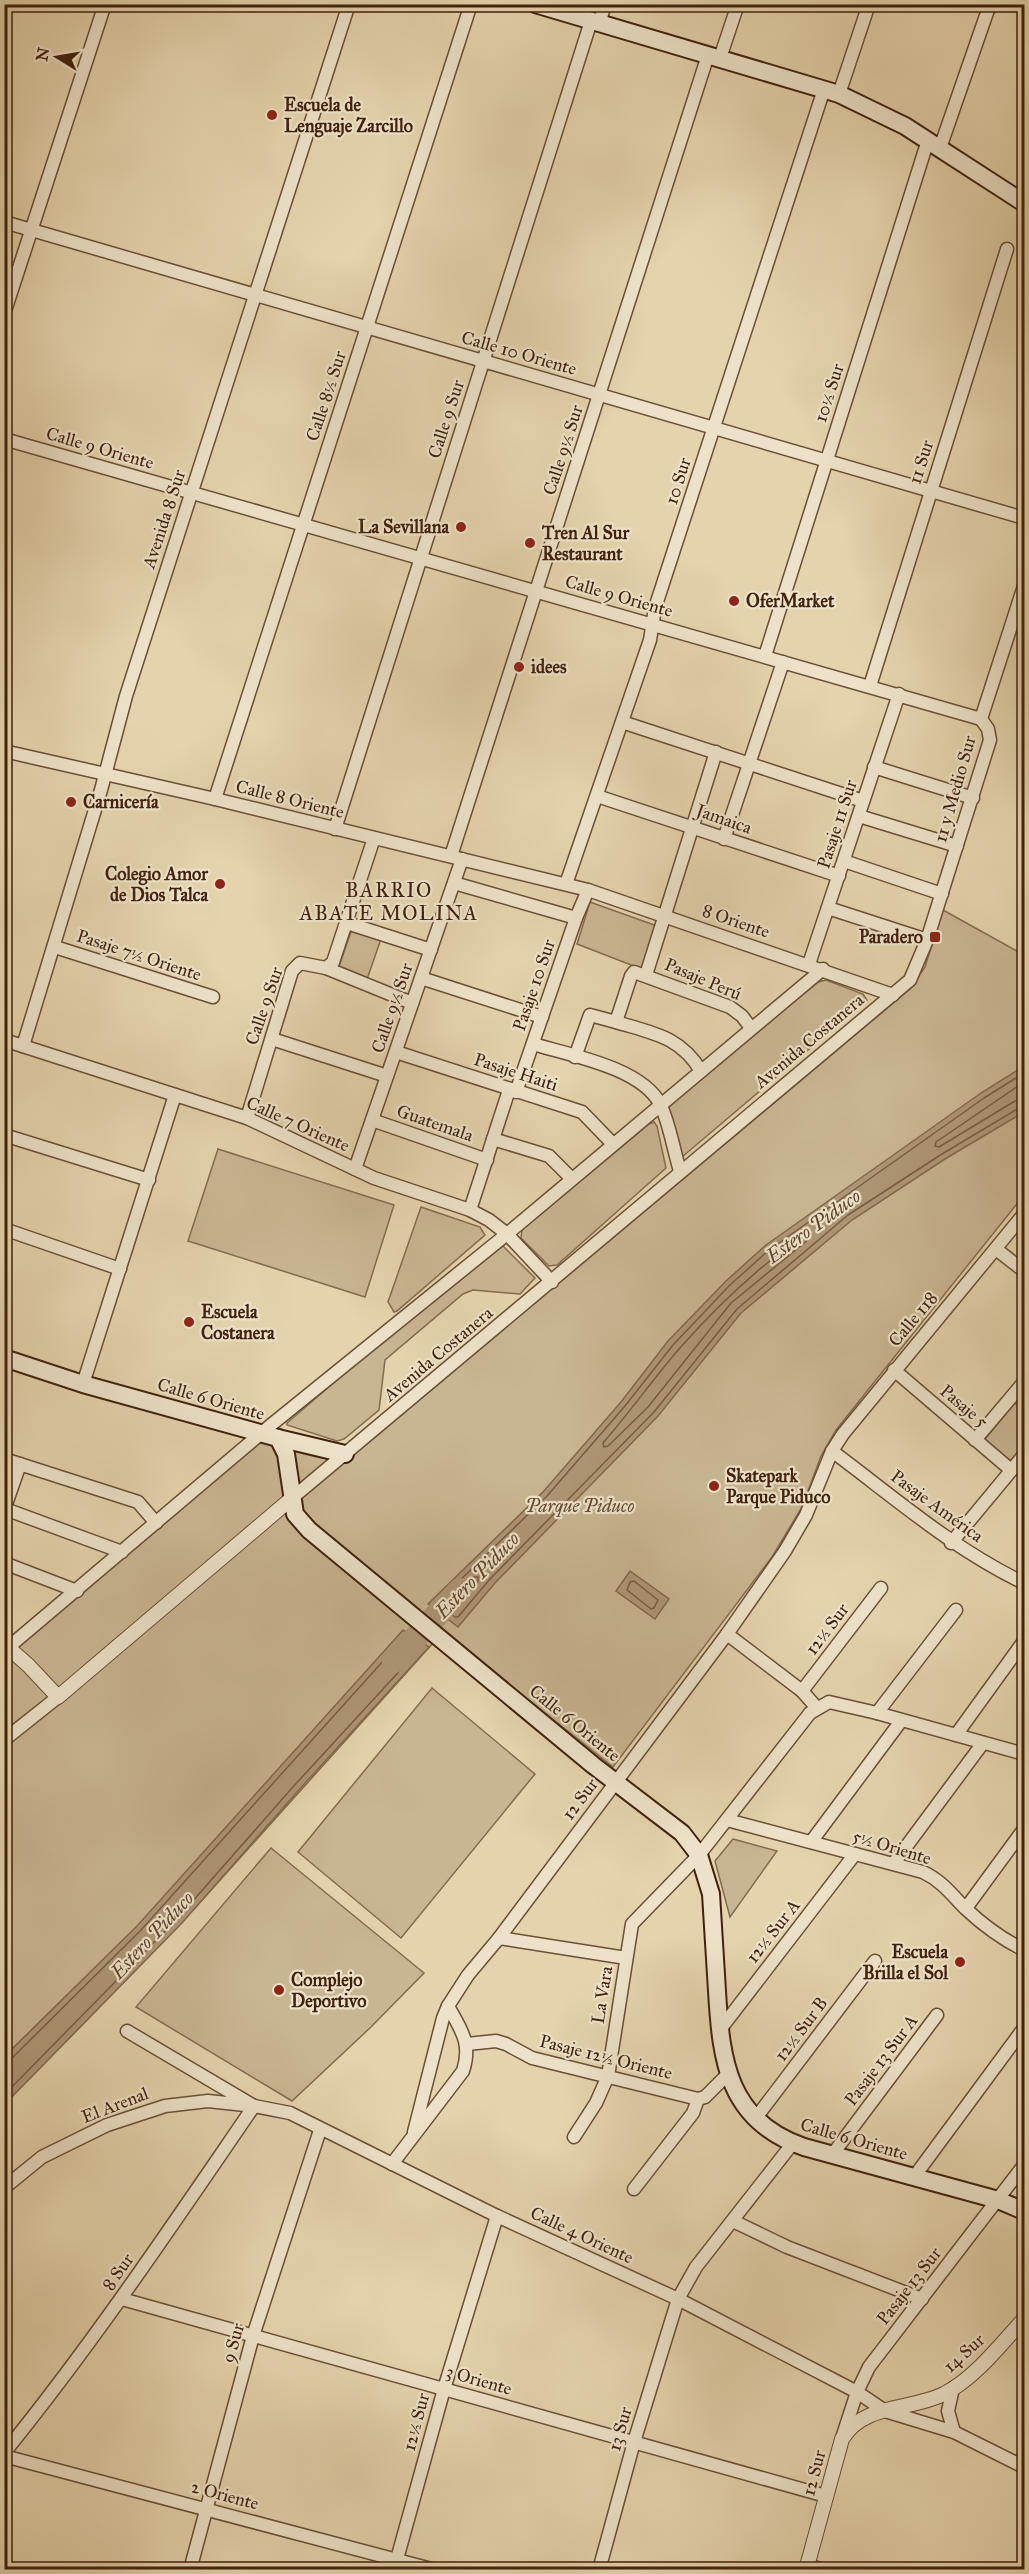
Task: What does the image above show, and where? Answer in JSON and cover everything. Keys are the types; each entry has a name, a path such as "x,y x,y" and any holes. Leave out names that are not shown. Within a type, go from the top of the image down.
{"main road":[{"path":"535,4 831,92 879,112 934,144 1024,203"},
{"name":"Calle 6 Oriente","path":"4,1358 84,1384 270,1436 286,1454 295,1514 309,1530 447,1645 682,1833 699,1855 711,1894 719,2031 728,2074 740,2100 755,2119 778,2136 793,2143 998,2200 1024,2211"},
{"path":"270,1436 345,1454"}],"street":[{"path":"4,314 105,4"},
{"name":"Avenida 8 Sur","path":"23,1046 55,947 126,696 349,4"},
{"name":"Calle 8½ Sur","path":"215,799 471,4"},
{"name":"Calle 9 Sur","path":"335,829 483,361 595,22 605,4"},
{"name":"Calle 9½ Sur","path":"355,1169 454,884 457,858 537,591 600,395 714,56 738,4"},
{"name":"10 Sur","path":"567,884 654,625 655,608 714,428 831,92 868,4"},
{"name":"10½ Sur","path":"765,657 827,461 934,144 990,4"},
{"name":"Calle 10 Oriente","path":"4,222 1024,518"},
{"name":"11 Sur","path":"870,686 1007,249"},
{"name":"Calle 9 Oriente","path":"4,439 981,719"},
{"name":"11 y Medio Sur","path":"893,995 915,973 973,798 990,741 988,729 981,719 1024,586"},
{"path":"724,839 783,662"},
{"name":"Pasaje 11 Sur","path":"809,964 899,694"},
{"path":"622,722 863,801"},
{"name":"Calle 8 Oriente","path":"4,751 567,884"},
{"path":"616,1022 631,976 640,973 665,915 716,752"},
{"path":"874,767 973,798"},
{"name":"Jamaica","path":"597,796 839,876"},
{"path":"859,816 957,846"},
{"path":"374,838 333,962 326,968 412,1003"},
{"path":"844,861 942,894"},
{"path":"454,884 576,918"},
{"name":"8 Oriente","path":"567,884 809,964 893,995"},
{"name":"Pasaje 10 Sur","path":"470,1210 493,1139 533,1044 576,918 588,890"},
{"path":"828,908 927,940"},
{"path":"346,923 431,950"},
{"name":"Pasaje 7½ Oriente","path":"55,947 213,997"},
{"name":"Calle 9 Sur","path":"247,1118 292,970 300,963 326,968"},
{"path":"58,1697 6,1648 156,1523 270,1436 823,969"},
{"name":"Pasaje Perú","path":"640,973 730,1006 751,1028"},
{"path":"421,978 542,1017"},
{"name":"Avenida Costanera","path":"4,1740 552,1282 680,1171 893,995"},
{"path":"575,1057 590,1015 676,1043 687,1050 700,1071"},
{"path":"272,1039 387,1077"},
{"name":"Calle 7 Oriente","path":"4,1040 247,1118 374,1178 470,1210 489,1220 507,1234 552,1282"},
{"path":"533,1044 612,1069 642,1083 660,1105 680,1171"},
{"name":"Pasaje Haiti","path":"396,1052 582,1112 613,1144"},
{"path":"84,1384 175,1095"},
{"name":"Guatemala","path":"372,1120 487,1160"},
{"path":"4,1135 149,1180"},
{"path":"493,1139 549,1156 572,1179"},
{"name":"Calle 118","path":"832,1451 894,1370 1024,1214"},
{"path":"4,1229 120,1269"},
{"path":"996,1249 1024,1271"},
{"name":"Pasaje 5","path":"894,1370 1011,1470"},
{"path":"975,1440 1024,1382"},
{"name":"Pasaje América","path":"832,1451 951,1543 1024,1583"},
{"name":"12 Sur","path":"413,2137 448,2006 468,1975 500,1938 727,1634 785,1551 806,1515 832,1451"},
{"path":"951,1543 1024,1455"},
{"path":"4,1459 138,1502 156,1523"},
{"path":"20,1464 5,1509 122,1552"},
{"path":"4,1563 77,1591"},
{"name":"12½ Sur","path":"802,1691 881,1588"},
{"path":"877,1713 956,1610"},
{"path":"727,1634 802,1691 817,1708 829,1702 1024,1754"},
{"path":"956,1735 1024,1641"},
{"name":"La Vara","path":"574,2137 596,2103 608,2076 632,1924 699,1855 800,1724 817,1708"},
{"path":"811,1842 901,1721"},
{"path":"894,1863 983,1743"},
{"name":"5½ Oriente","path":"727,1820 894,1863 932,1877 986,1925 1024,1950"},
{"path":"966,1908 1024,1829"},
{"name":"12½ Sur A","path":"719,2031 855,1854"},
{"path":"500,1938 626,1958"},
{"name":"12½ Sur B","path":"755,2119 875,1961"},
{"path":"392,2164 463,2071 468,2057 467,2044 448,2006"},
{"name":"Pasaje 13 Sur A","path":"832,2155 937,2015"},
{"path":"914,2177 1024,2028"},
{"name":"Calle 4 Oriente","path":"127,2031 254,2106 290,2113 320,2130 497,2216 678,2299 857,2392 885,2411 954,2432 1024,2467"},
{"name":"Pasaje 12½ Oriente","path":"467,2044 496,2041 532,2058 698,2099"},
{"path":"634,2189 687,2121 698,2099 705,2097 728,2074"},
{"name":"El Arenal","path":"4,2188 42,2157 106,2125 165,2106 208,2101 254,2106"},
{"name":"8 Sur","path":"4,2455 55,2391 122,2299 254,2106"},
{"name":"9 Sur","path":"190,2570 253,2336 320,2130"},
{"path":"678,2299 696,2267 793,2143"},
{"name":"Pasaje 13 Sur","path":"842,2439 857,2392 869,2367 1024,2165"},
{"name":"12½ Sur","path":"396,2564 444,2389 497,2216"},
{"path":"733,2221 787,2247 922,2299"},
{"name":"3 Oriente","path":"122,2299 826,2496"},
{"name":"13 Sur","path":"599,2570 634,2442 678,2299"},
{"name":"14 Sur","path":"885,2411 930,2399 953,2388 965,2380 1024,2319"},
{"path":"953,2388 948,2411 954,2432"},
{"name":"12 Sur","path":"806,2567 842,2439 858,2421 866,2416 885,2411"},
{"name":"2 Oriente","path":"4,2455 206,2509 396,2564 435,2570"},
{"path":"806,2567 823,2570"}],"green space":[{"path":"590,902 657,926 644,970 577,944"},
{"name":"Parque Piduco","path":"943,910 1024,955 1024,1195 836,1430 821,1456 802,1507 772,1557 613,1767 443,1632 195,1908 58,2041 5,2101 5,1653 262,1436 351,1457 910,989 925,967"},
{"path":"352,929 381,939 366,982 337,972"},
{"path":"826,980 863,994 867,1000 682,1157 668,1108 673,1099 818,982"},
{"path":"654,1122 657,1126 666,1168 557,1265 549,1266 521,1238 522,1230"},
{"path":"218,1149 394,1205 365,1297 188,1241"},
{"path":"421,1207 480,1227 485,1235 394,1312 388,1302"},
{"path":"498,1241 535,1278 520,1294 473,1290 463,1294 385,1360 379,1410 344,1439 337,1441 287,1425 287,1423"},
{"path":"1015,1403 1024,1412 1024,1444 1007,1466 981,1444"},
{"name":"Complejo Deportivo","path":"432,1688 535,1774 401,1938 298,1852"},
{"path":"733,1839 777,1851 730,1917 715,1861"},
{"name":"Complejo Deportivo","path":"271,1848 424,1973 371,2027 292,2101 136,2007"}],"water":[{"path":"1024,1066 1024,1112 945,1159 852,1220 741,1313 658,1416 495,1583 458,1627 428,1604 543,1492 621,1402 668,1341 726,1281 766,1245 981,1093"},
{"path":"630,1571 669,1599 655,1619 616,1591"},
{"path":"403,1630 429,1647 182,1923 5,2104 5,2057 10,2051 137,1926"}],"waterway":[{"name":"Estero Piduco","path":"394,1661 460,1590"}],"place":[{"name":"Escuela de Lenguaje Zarcillo","path":"272,115"},
{"name":"La Sevillana","path":"461,527"},
{"name":"Tren Al Sur Restaurant","path":"530,543"},
{"name":"OferMarket","path":"734,601"},
{"name":"idees","path":"519,667"},
{"name":"Carnicería","path":"71,802"},
{"name":"Colegio Amor de Dios Talca","path":"220,884"},
{"name":"Paradero","path":"935,937"},
{"name":"Escuela Costanera","path":"189,1322"},
{"name":"Skatepark Parque Piduco","path":"714,1486"},
{"name":"Escuela Brilla el Sol","path":"960,1962"},
{"name":"Complejo Deportivo","path":"279,1990"}],"district":[{"name":"BARRIO ABATE MOLINA","path":"389,902"}]}
